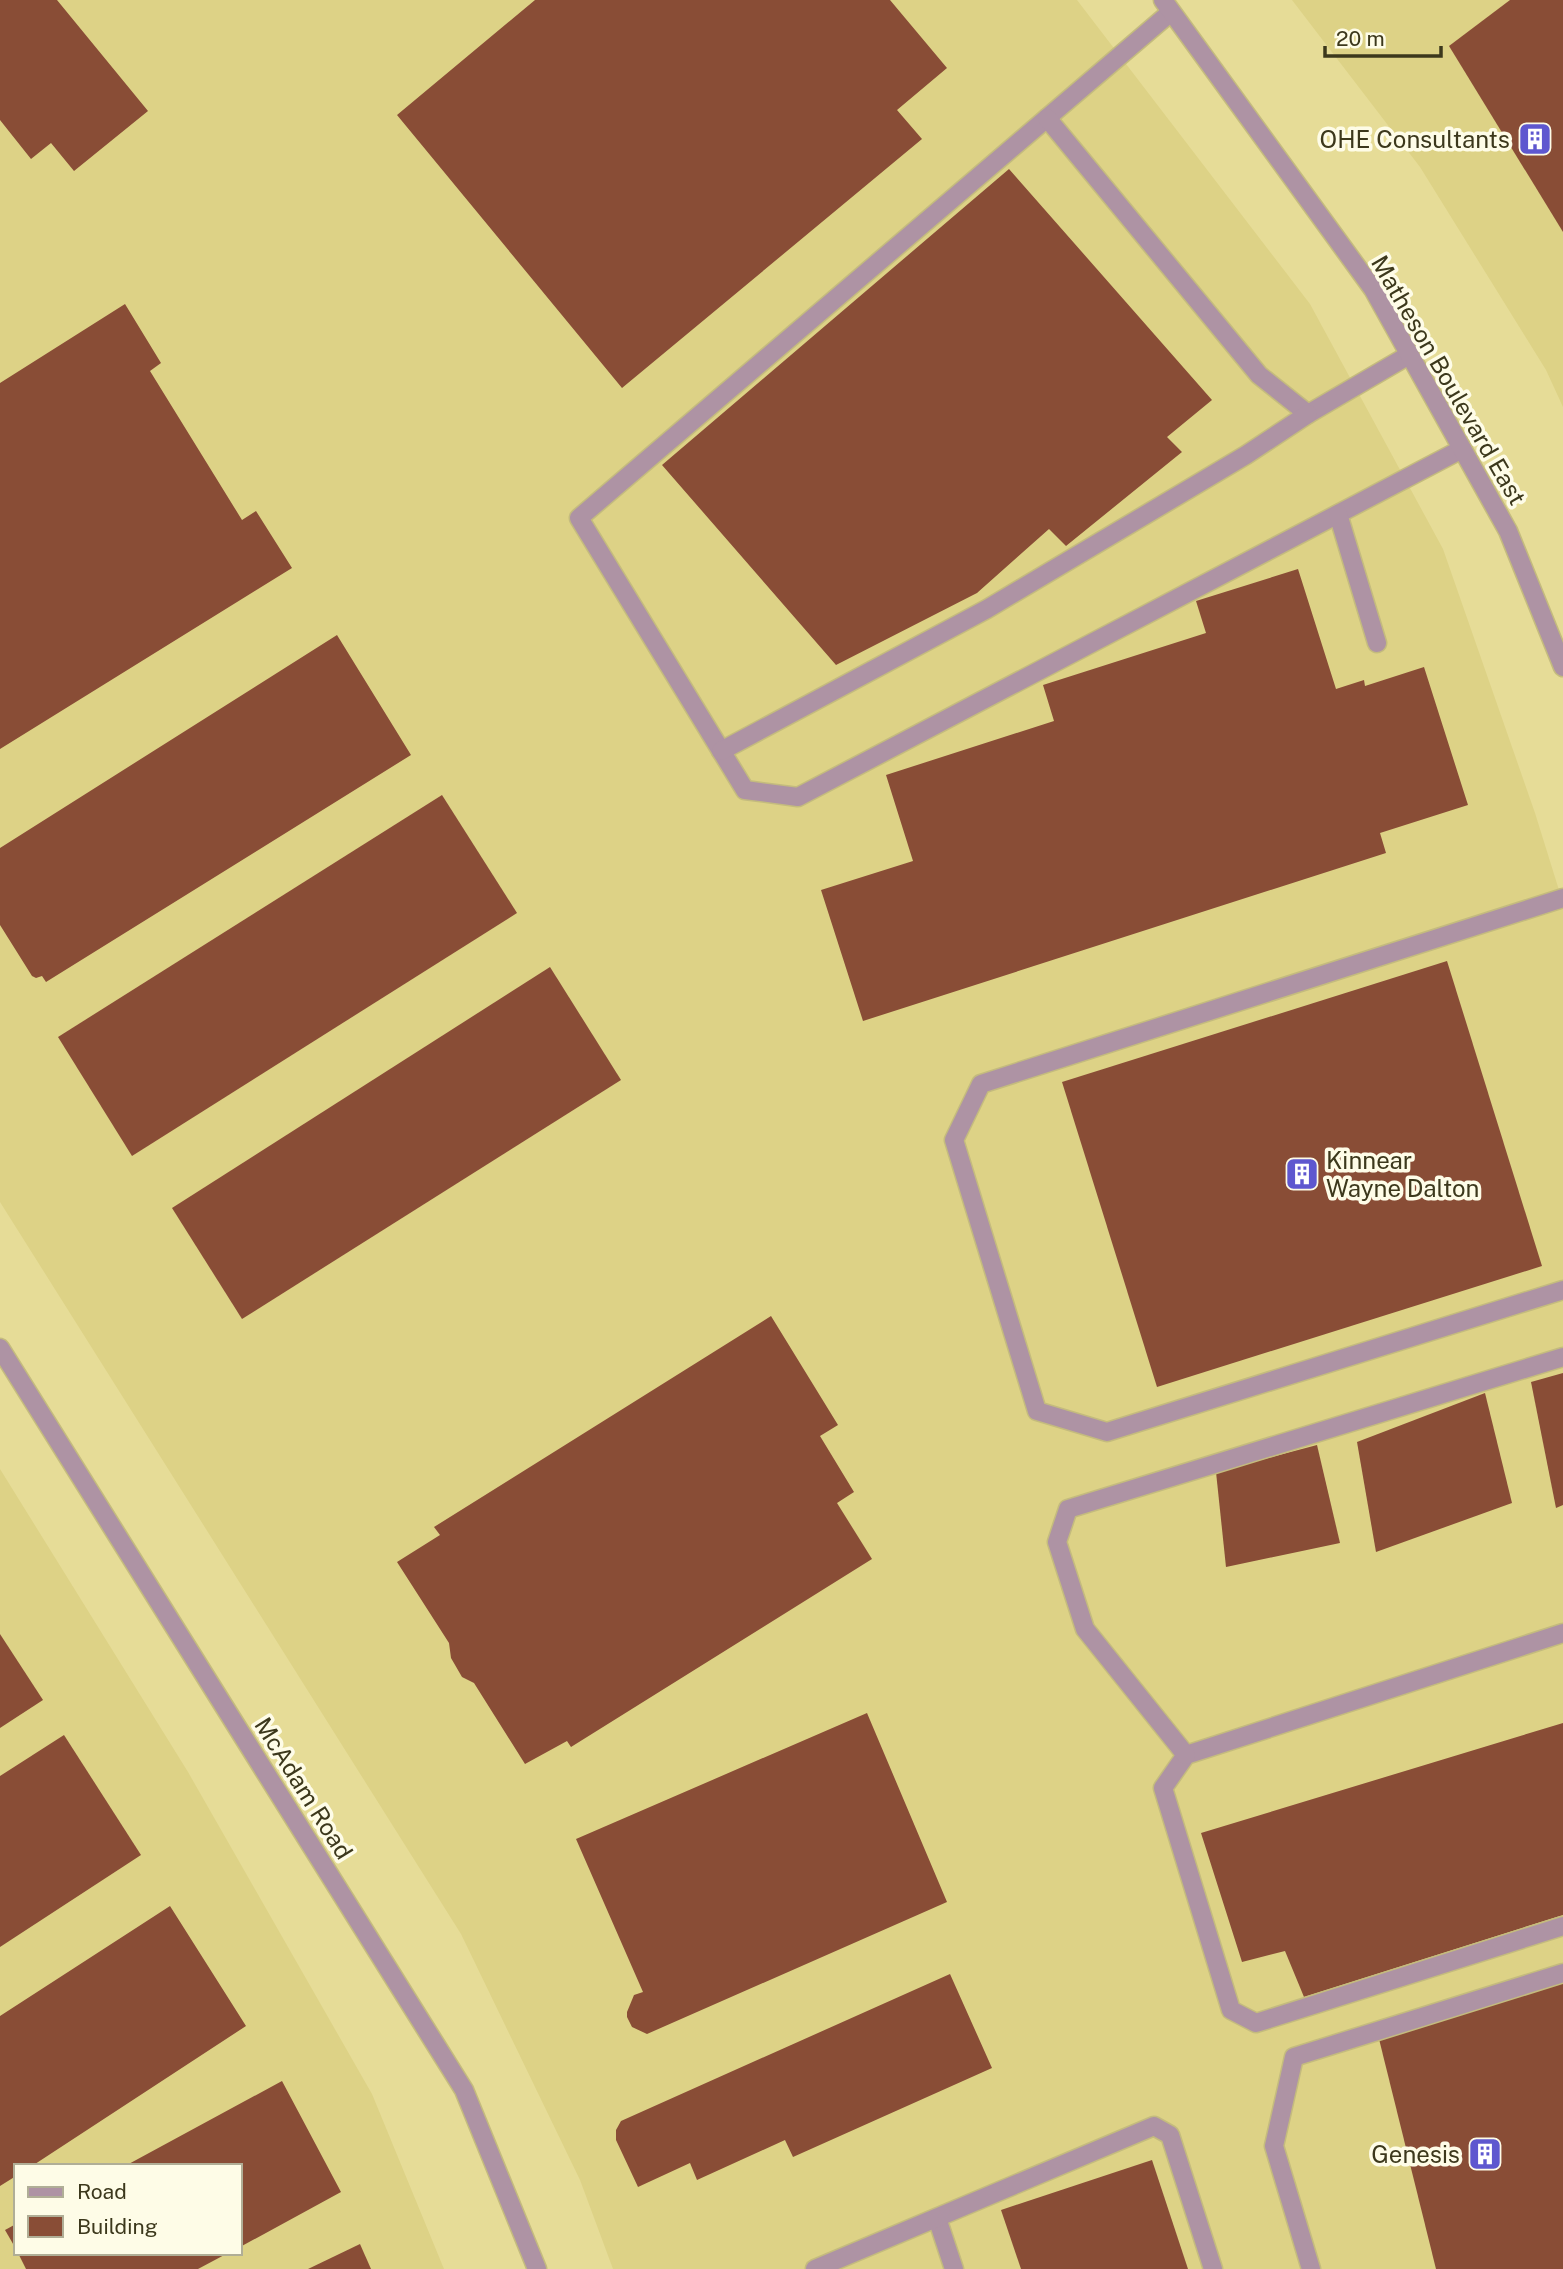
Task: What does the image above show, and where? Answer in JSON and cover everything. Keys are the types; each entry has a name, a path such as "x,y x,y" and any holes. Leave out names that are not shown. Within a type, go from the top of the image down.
{"street":[{"path":"1167,6 1047,118 579,519 745,790 797,797 1462,449"},
{"name":"Matheson Boulevard East","path":"1167,6 1373,289 1508,531 1563,667"},
{"path":"1047,118 1259,375 1308,414"},
{"path":"721,751 987,609 1409,355"},
{"path":"1338,514 1377,642"},
{"path":"1563,898 981,1084 954,1140 1037,1411 1107,1432 1563,1290"},
{"name":"McAdam Road","path":"0,1349 464,2090 537,2269"},
{"path":"1186,1755 1085,1629 1057,1542 1068,1509 1563,1357"},
{"path":"1563,1633 1186,1755 1163,1788 1231,2010 1256,2023 1563,1926"},
{"path":"1311,2269 1274,2146 1294,2057 1563,1973"},
{"path":"815,2269 1154,2126 1170,2135 1213,2269"},
{"path":"937,2218 954,2269"}],"shaded area":[{"path":"0,0 1077,0 1310,304 1443,549 1535,813 1563,903 1563,2269 613,2269 580,2180 461,1934 0,1202"},
{"path":"1292,0 1563,0 1563,407 1546,370 1420,167"},
{"path":"0,1469 188,1772 372,2094 444,2269 0,2269"}],"building":[{"path":"0,0 57,0 148,111 74,171 51,143 31,159 0,120"},
{"path":"535,0 890,0 947,68 897,110 922,139 622,388 397,115"},
{"name":"OHE Consultants","path":"1510,0 1563,0 1563,232 1449,46"},
{"path":"1009,169 1212,400 1167,437 1182,452 1066,546 1049,529 977,593 836,665 662,465"},
{"path":"125,304 161,363 150,371 242,520 256,511 292,568 0,749 0,383"},
{"path":"1298,569 1336,689 1364,680 1365,686 1424,667 1468,805 1380,833 1386,853 863,1021 821,890 913,861 886,775 1054,721 1043,685 1206,633 1196,601"},
{"path":"337,635 411,755 46,982 42,976 32,976 0,925 0,848"},
{"path":"442,795 517,913 132,1156 58,1037"},
{"name":"Kinnear Wayne Dalton","path":"1447,961 1542,1266 1157,1387 1062,1082"},
{"path":"550,967 621,1080 242,1319 172,1208"},
{"path":"771,1316 838,1425 820,1436 854,1492 837,1503 872,1559 571,1747 567,1741 525,1764 474,1683 462,1677 451,1658 449,1643 397,1562 440,1535 434,1527"},
{"path":"1563,1373 1563,1505 1556,1508 1531,1382"},
{"path":"1485,1393 1512,1503 1376,1552 1357,1442"},
{"path":"1317,1445 1340,1543 1226,1567 1216,1472"},
{"path":"0,1634 43,1700 0,1728"},
{"path":"867,1713 947,1902 647,2034 632,2027 627,2012 634,1995 643,1992 576,1839"},
{"path":"1563,1723 1563,1915 1304,1997 1285,1951 1242,1962 1201,1833"},
{"path":"64,1735 141,1855 0,1947 0,1776"},
{"path":"170,1906 246,2026 35,2164 14,2164 14,2177 0,2186 0,2016"},
{"path":"950,1974 992,2068 793,2157 785,2140 697,2180 690,2163 638,2187 616,2140 616,2130 621,2121"},
{"name":"Genesis","path":"1563,1979 1563,2269 1436,2269 1379,2039"},
{"path":"282,2081 341,2192 242,2246 242,2164 129,2164"},
{"path":"1152,2160 1188,2269 1021,2269 1001,2210"},
{"path":"14,2225 14,2246 5,2230"},
{"path":"360,2244 371,2269 308,2269"},
{"path":"19,2255 224,2255 198,2269 26,2269"}],"place":[{"name":"OHE Consultants","path":"1535,139"},
{"name":"Kinnear Wayne Dalton","path":"1302,1174"},
{"name":"Genesis","path":"1485,2154"}]}
